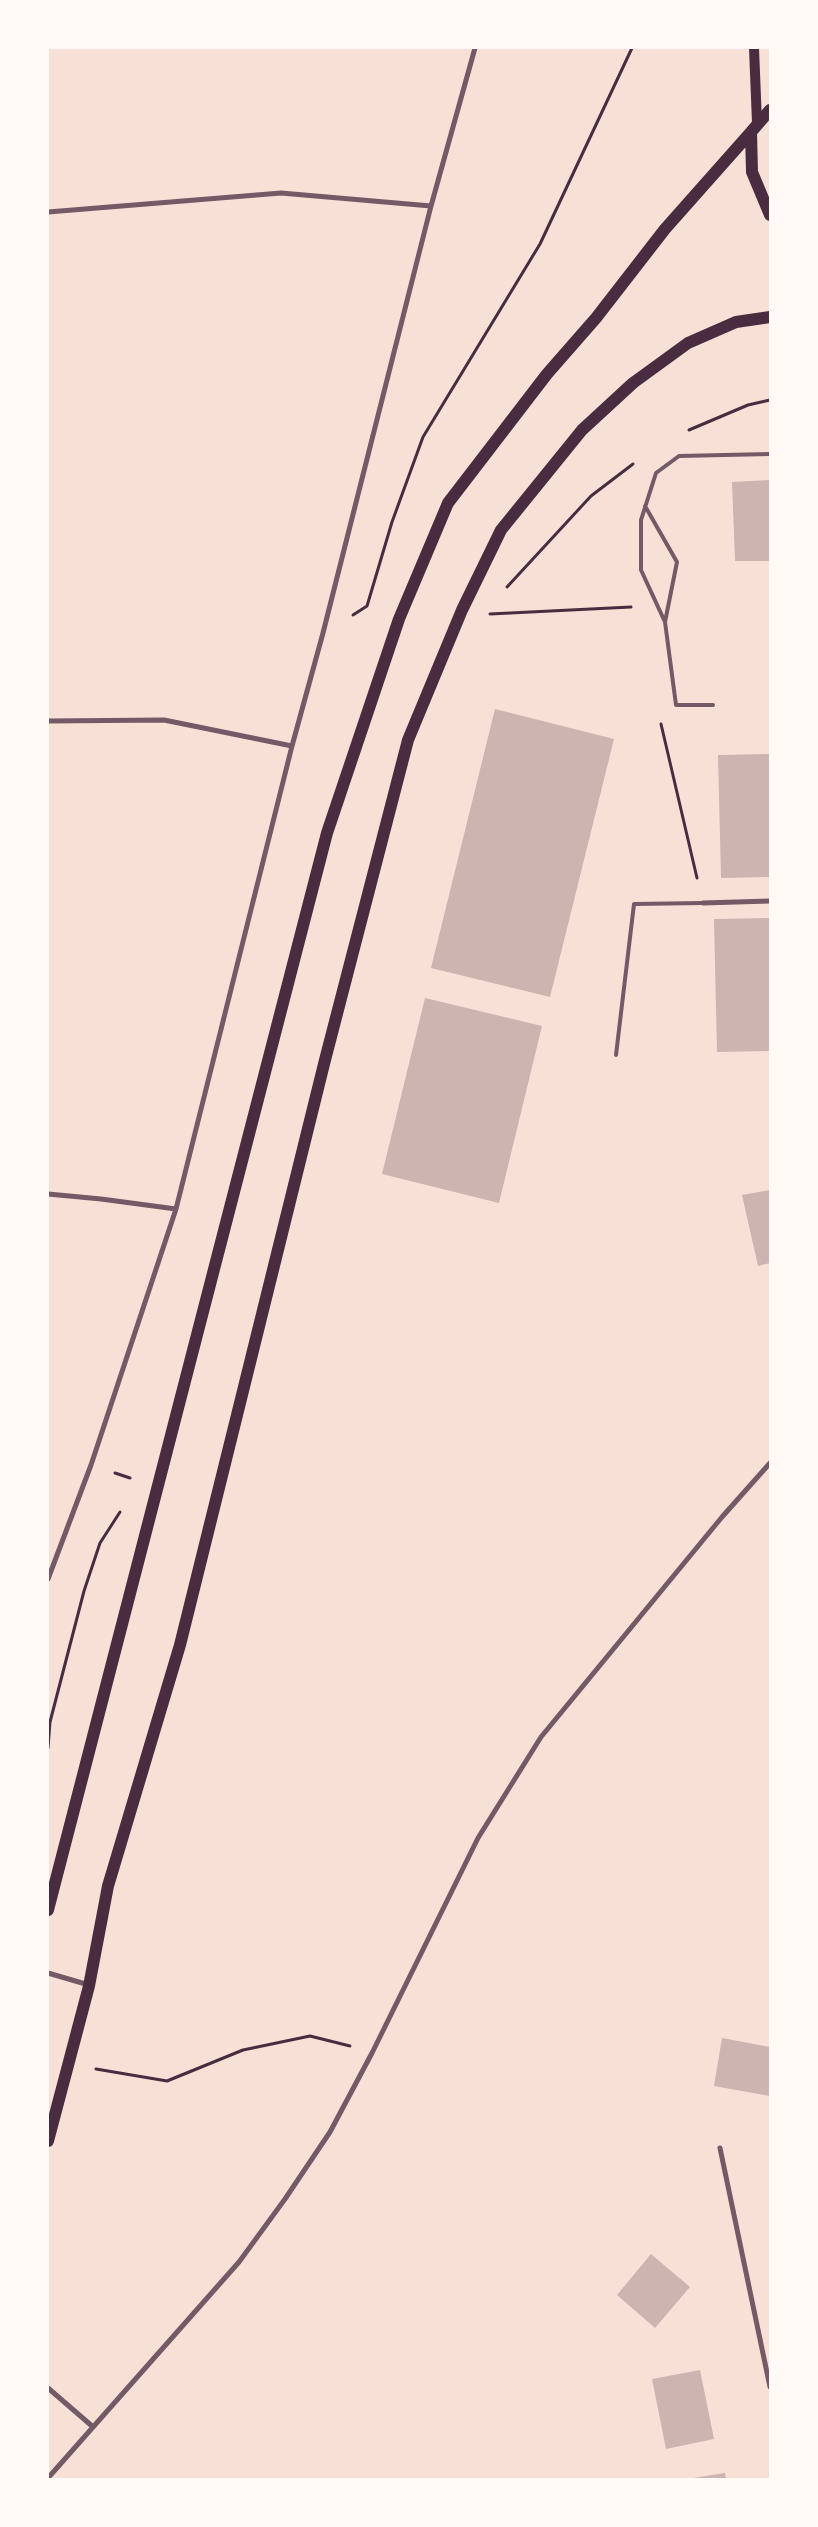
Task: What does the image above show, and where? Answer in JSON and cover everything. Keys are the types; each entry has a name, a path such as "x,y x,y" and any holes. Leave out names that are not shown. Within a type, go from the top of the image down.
{"main road":[{"path":"754,48 752,172 770,215"},
{"path":"48,1910 327,833 399,619 448,503 547,374 596,318 664,229 770,110"},
{"path":"48,2141 70,2065 89,1986 108,1886 180,1645 320,1079 408,740 462,610 501,530 582,430 633,383 688,344 736,322 770,316"}],"street":[{"path":"48,1579 92,1465 176,1209 292,746 323,633 431,206 475,48"},
{"path":"48,212 281,193 431,206"},
{"path":"48,721 164,720 292,746"},
{"path":"703,904 770,902"},
{"path":"48,1194 176,1209"},
{"path":"48,2478 244,2254 285,2200 330,2132 372,2053 478,1838 541,1737 722,1516 770,1463"},
{"path":"48,1973 89,1986"},
{"path":"720,2148 770,2387"},
{"path":"48,2388 92,2426"}],"lane":[{"path":"713,704 676,705 665,622 641,570 641,520 656,472 679,456 770,454"},
{"path":"645,506 677,562 665,622"},
{"path":"616,1055 634,904 703,904"}],"path":[{"path":"367,606 392,522 422,437 540,244 632,48"},
{"path":"687,431 748,405 770,400"},
{"path":"500,594 591,496 638,460"},
{"path":"481,615 634,606"},
{"path":"659,714 703,904"},
{"path":"92,1465 131,1478 130,1486"},
{"path":"48,1748 50,1722 84,1592 100,1543 122,1510"},
{"path":"70,2065 167,2081 242,2050 310,2036 372,2053"}],"building":[{"path":"770,480 770,561 735,561 732,482"},
{"path":"495,709 614,739 550,997 431,968"},
{"path":"770,754 770,877 721,878 718,755"},
{"path":"770,918 770,1051 717,1052 714,919"},
{"path":"425,998 542,1026 499,1203 382,1174"},
{"path":"770,1190 770,1263 758,1266 742,1195"},
{"path":"722,2038 770,2047 770,2096 714,2086"},
{"path":"651,2254 690,2287 655,2328 617,2295"},
{"path":"700,2370 714,2439 666,2449 652,2379"},
{"path":"725,2473 726,2480 693,2480 693,2478"}]}
